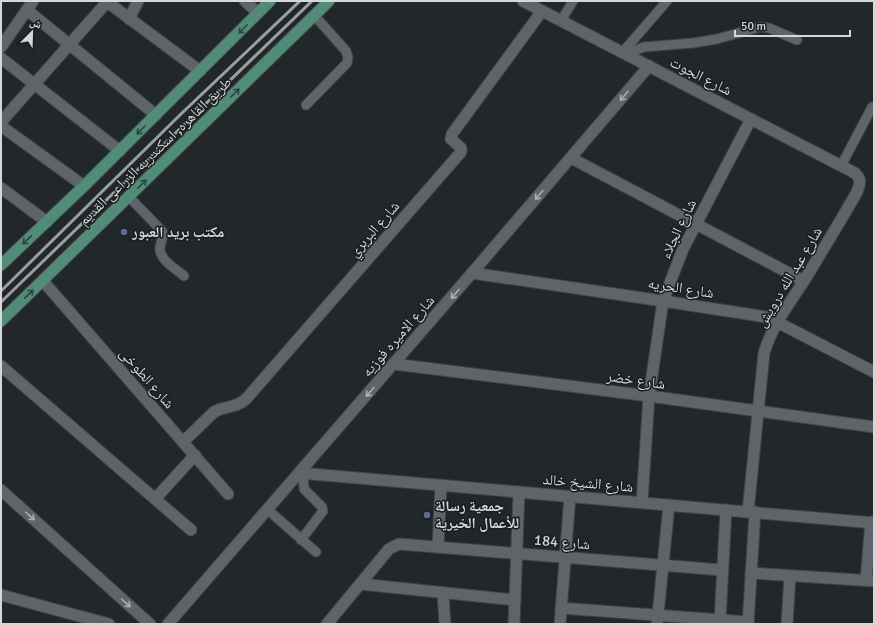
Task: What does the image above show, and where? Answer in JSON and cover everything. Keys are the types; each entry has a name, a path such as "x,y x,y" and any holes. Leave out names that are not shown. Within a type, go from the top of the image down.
{"main road":[{"name":"طريق القاهره, اسكندريه الزراعى القديم","path":"1,265 120,151 270,1"},
{"name":"طريق القاهره, اسكندريه الزراعى القديم","path":"1,321 329,1"}],"street":[{"path":"129,19 138,1"},
{"path":"245,1 258,13"},
{"name":"شارع الجوت","path":"523,1 855,173 860,178 860,182"},
{"path":"1,122 106,2 200,71"},
{"path":"1,47 30,6 69,45 156,115"},
{"name":"شارع البربري","path":"183,442 218,409 239,405 246,399 461,152 461,148 451,139 452,134 542,11"},
{"path":"1,58 120,151"},
{"name":"شارع الاميره فوزيه","path":"168,624 301,473 649,66"},
{"name":"شارع الجلاء","path":"642,502 649,396 663,301 675,268 751,119"},
{"path":"1,126 84,186"},
{"path":"571,158 804,281"},
{"name":"شارع عبد الله درويش","path":"748,623 752,512 764,353 771,332 804,281 853,198 860,182"},
{"path":"1,188 46,222"},
{"name":"شارع الحريه","path":"472,273 766,317 874,372"},
{"name":"شارع الطوخى","path":"43,281 228,494"},
{"name":"شارع خضر","path":"394,364 649,396 874,427"},
{"path":"1,366 191,530"},
{"path":"155,499 195,455"},
{"name":"شارع الشيخ خالد","path":"301,473 872,523"},
{"path":"438,547 441,485"},
{"path":"1,490 150,624"},
{"path":"514,624 520,492"},
{"path":"560,624 570,496"},
{"path":"658,620 669,505"},
{"path":"720,620 726,510"},
{"path":"751,573 870,581 872,523"},
{"name":"شارع 184","path":"360,584 389,549 399,544 722,570"},
{"path":"787,624 790,576"},
{"path":"327,624 360,584 515,600"},
{"path":"443,593 444,624"},
{"path":"1,595 109,624"},
{"path":"561,608 658,620 720,620 748,623"}],"lane":[{"path":"561,21 573,1"},
{"path":"626,55 667,1"},
{"path":"306,105 347,63 348,57 346,51 314,15"},
{"path":"626,55 644,47 693,44 760,27 769,28 797,40"},
{"path":"841,166 872,107"},
{"path":"129,197 162,231 163,238 160,248 161,255 184,276"},
{"path":"301,473 304,489 322,507 323,511 301,540"},
{"path":"268,510 316,552"}],"railway":[{"path":"1,291 182,113 300,1"},
{"path":"1,302 312,1"}],"place":[{"name":"مكتب بريد العبور","path":"124,232"},
{"name":"جمعية رسالة للأعمال الخيرية","path":"427,515"}]}
